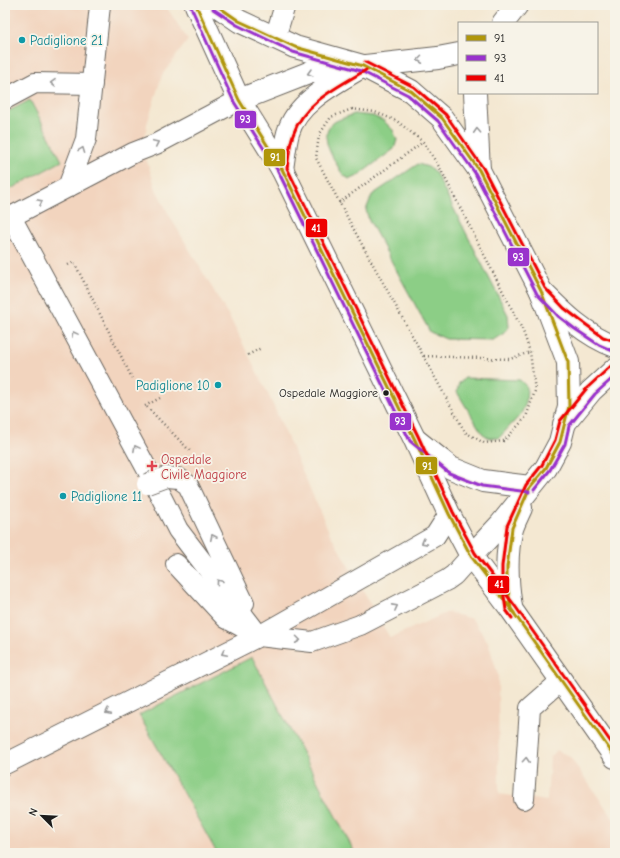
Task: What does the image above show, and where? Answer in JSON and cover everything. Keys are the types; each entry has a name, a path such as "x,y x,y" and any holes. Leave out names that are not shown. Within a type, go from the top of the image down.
{"street":[{"path":"196,5 239,100 282,169 414,438 449,514 471,556 511,609 615,757"},
{"path":"216,5 239,21 295,47 363,66 411,90 442,118 479,170 541,291 568,362 570,406 560,442 546,468 501,524 471,556"},
{"path":"504,22 517,5"},
{"path":"239,100 311,72 458,54"},
{"path":"282,169 289,132 299,112 325,89 363,66"},
{"path":"474,94 479,170"},
{"path":"541,291 561,312 578,325 601,341 615,346"},
{"path":"564,424 591,391 615,369"},
{"path":"414,438 451,468 483,481 530,487"},
{"path":"511,609 507,583 507,567 512,528 530,487"}],"lane":[{"path":"68,187 86,139 100,5"},
{"path":"275,38 285,5"},
{"path":"5,99 35,83 92,84"},
{"path":"239,100 156,144 133,153 8,218 148,471 178,530 259,636"},
{"path":"147,484 166,477 178,478 188,485 228,566 259,636"},
{"path":"5,764 259,636 435,536 449,514"},
{"path":"176,564 226,618 259,636 312,642 360,625 447,580 471,556"},
{"path":"524,799 530,708 561,681"}],"path":[{"path":"352,109 375,112 397,120 423,142 440,168 523,331 530,352 535,391 526,417 504,441 484,443 465,432 339,203 316,158 319,135 331,117 352,109"},
{"path":"339,203 423,142"},
{"path":"63,268 74,262 135,385"},
{"path":"248,354 261,348"},
{"path":"424,356 510,359 530,352"},
{"path":"146,406 160,398"},
{"path":"142,399 146,406 195,456"}],"shaded area":[{"name":"Ospedale Civile Maggiore","path":"5,5 165,5 188,40 162,75 147,124 143,149 156,189 169,215 230,318 270,398 330,534 390,638 448,612 472,619 488,642 498,675 499,794 547,801 550,758 557,750 570,757 615,821 615,853 5,853"}],"green space":[{"path":"30,100 62,161 5,192 5,113"},
{"path":"354,114 373,116 384,121 393,130 397,140 394,149 356,177 350,179 343,174 339,168 331,153 326,138 329,128 333,123"},
{"path":"418,164 428,167 435,172 508,315 509,327 503,334 493,340 446,339 430,332 369,220 366,210 372,195"},
{"path":"465,378 520,380 527,387 526,403 521,414 499,438 489,438 482,433 457,392 459,383"},
{"path":"252,657 355,853 217,853 139,715"}],"transit line":[{"name":"91","path":"196,5 239,100 282,169 414,438 449,514 471,556 514,613"},
{"name":"91","path":"216,5 239,21 295,47 363,66 411,91 442,118 479,170 541,291 568,362 569,406 560,442 546,468 530,487 512,528 507,567 507,583 511,609 615,757"},
{"name":"93","path":"191,7 234,102 278,171 410,441 449,473 482,486 529,492"},
{"name":"93","path":"213,9 237,25 293,52 361,71 408,95 438,121 475,173 537,294 558,316 575,329 599,345 613,351"},
{"name":"41","path":"365,62 414,87 446,115 483,168 545,288 564,308 581,321 603,337 615,341"},
{"name":"41","path":"366,70 323,96 305,114 298,124 292,139 287,168 418,436 453,512 475,553 515,606 615,748"},
{"name":"41","path":"512,618 506,610 502,583 502,566 507,526 526,485 542,465 555,440 560,421 587,388 612,365"},
{"name":"93","path":"534,490 550,470 565,444 569,426 595,394 615,376"}],"place":[{"name":"Padiglione 21","path":"22,40"},
{"name":"Padiglione 10","path":"218,385"},
{"name":"Ospedale Maggiore","path":"386,393"},
{"name":"Ospedale Civile Maggiore","path":"152,466"},
{"name":"Padiglione 11","path":"63,496"}]}
